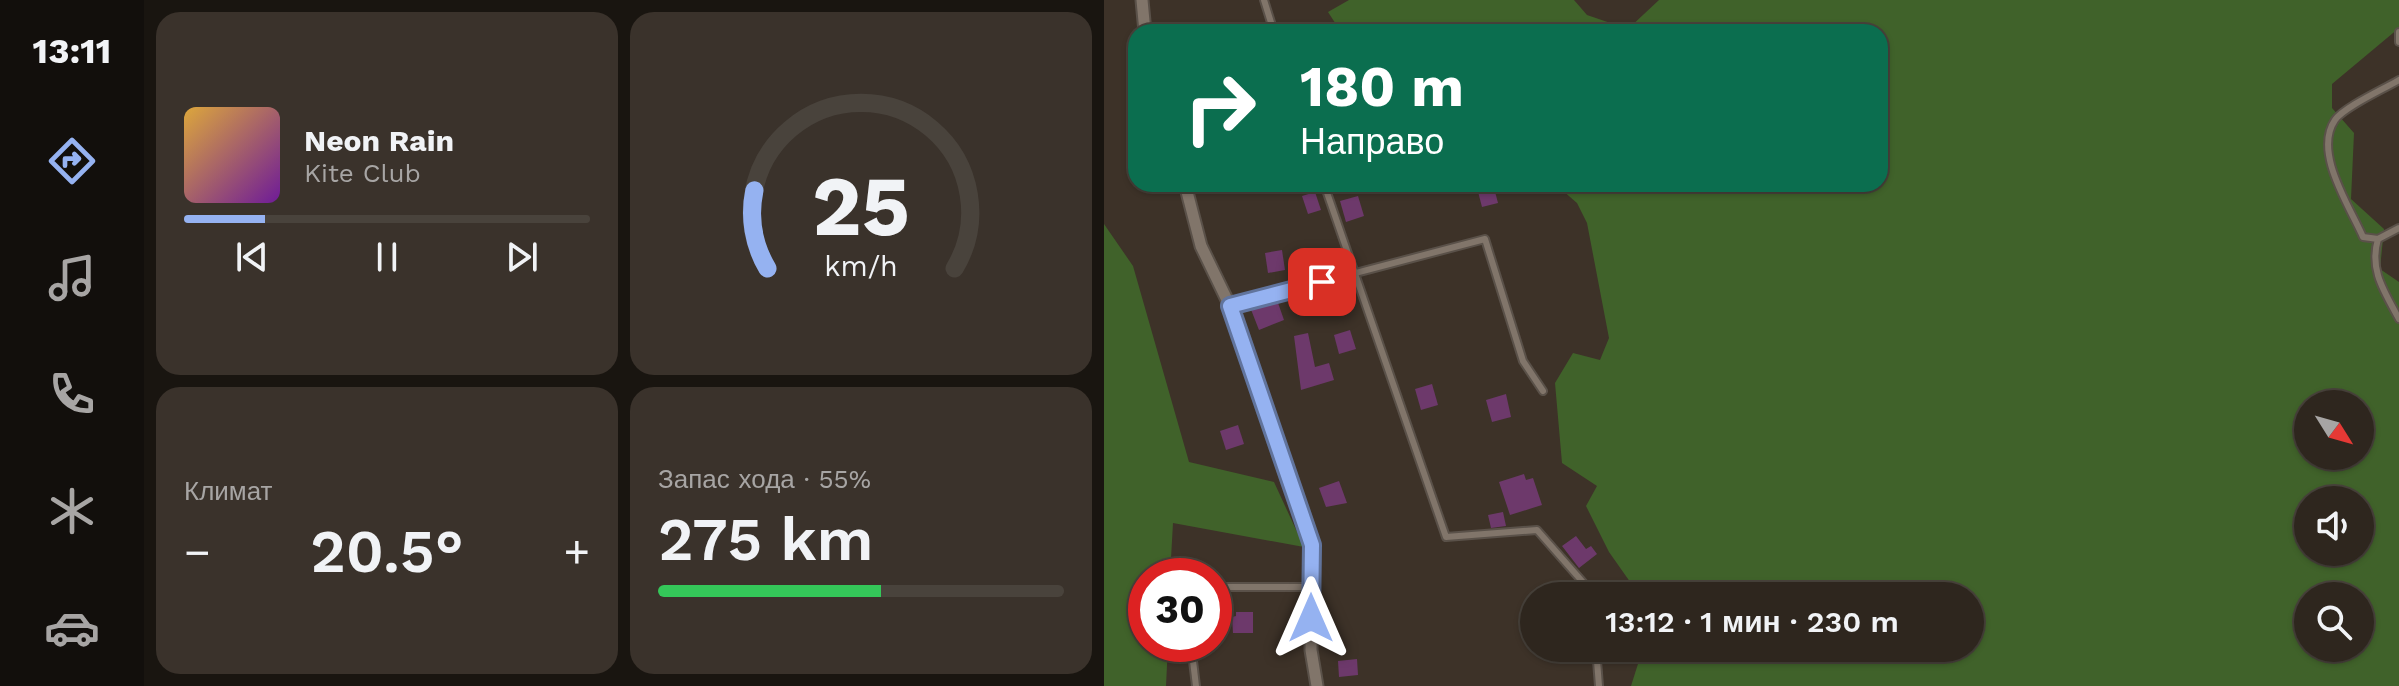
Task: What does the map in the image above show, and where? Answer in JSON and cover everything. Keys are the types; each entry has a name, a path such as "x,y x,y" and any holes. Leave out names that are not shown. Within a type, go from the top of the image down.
{"street":[{"path":"1142,0 1144,24"},
{"path":"1187,192 1201,246 1230,306 1312,545 1311,650 1317,686"}],"lane":[{"path":"1264,0 1272,24"},
{"path":"2399,32 2399,42"},
{"path":"2399,80 2336,117 2326,141 2338,182 2363,237 2378,239 2399,228"},
{"path":"1327,192 1446,537 1537,530 1583,582"},
{"path":"1230,306 1485,239 1523,361 1543,391"},
{"path":"2378,239 2373,258 2382,288 2399,319"},
{"path":"1232,587 1311,587"},
{"path":"1193,662 1196,686"},
{"path":"1597,662 1599,686"}],"green space":[{"path":"1349,0 1574,0 1587,15 1613,24 1336,24 1328,12"},
{"path":"1659,0 2399,0 2399,28 2332,84 2332,108 2354,133 2351,199 2384,229 2380,269 2399,282 2399,686 1631,686 1639,662 1984,662 1984,582 1630,582 1609,552 1586,506 1597,486 1562,463 1555,383 1573,353 1600,360 1609,338 1587,223 1577,203 1564,192 1888,192 1888,24 1633,24"},
{"path":"1104,224 1133,266 1189,462 1274,482 1304,547 1173,523 1171,558 1128,558 1128,662 1167,662 1166,686 1104,686"}],"building":[{"path":"1315,192 1321,210 1308,214 1302,196"},
{"path":"1478,192 1495,192 1498,203 1482,207"},
{"path":"1358,196 1364,216 1346,222 1340,201"},
{"path":"1282,250 1285,270 1268,273 1265,253"},
{"path":"1277,300 1284,320 1259,330 1250,307"},
{"path":"1350,330 1356,349 1339,354 1334,335"},
{"path":"1308,333 1315,367 1329,363 1334,380 1301,390 1294,336"},
{"path":"1432,384 1438,405 1421,410 1415,389"},
{"path":"1506,394 1511,417 1492,422 1486,400"},
{"path":"1238,425 1244,444 1226,450 1220,431"},
{"path":"1524,474 1526,480 1533,478 1542,505 1510,515 1499,482"},
{"path":"1339,481 1347,503 1326,507 1319,488"},
{"path":"1503,512 1506,526 1491,528 1488,515"},
{"path":"1576,536 1586,549 1591,546 1597,554 1579,568 1562,546"},
{"path":"1236,612 1253,612 1253,633 1233,633 1232,617 1236,616"},
{"path":"1357,659 1358,675 1339,677 1338,661"}],"route":[{"path":"1311,618 1312,545 1230,306 1322,282"}]}
